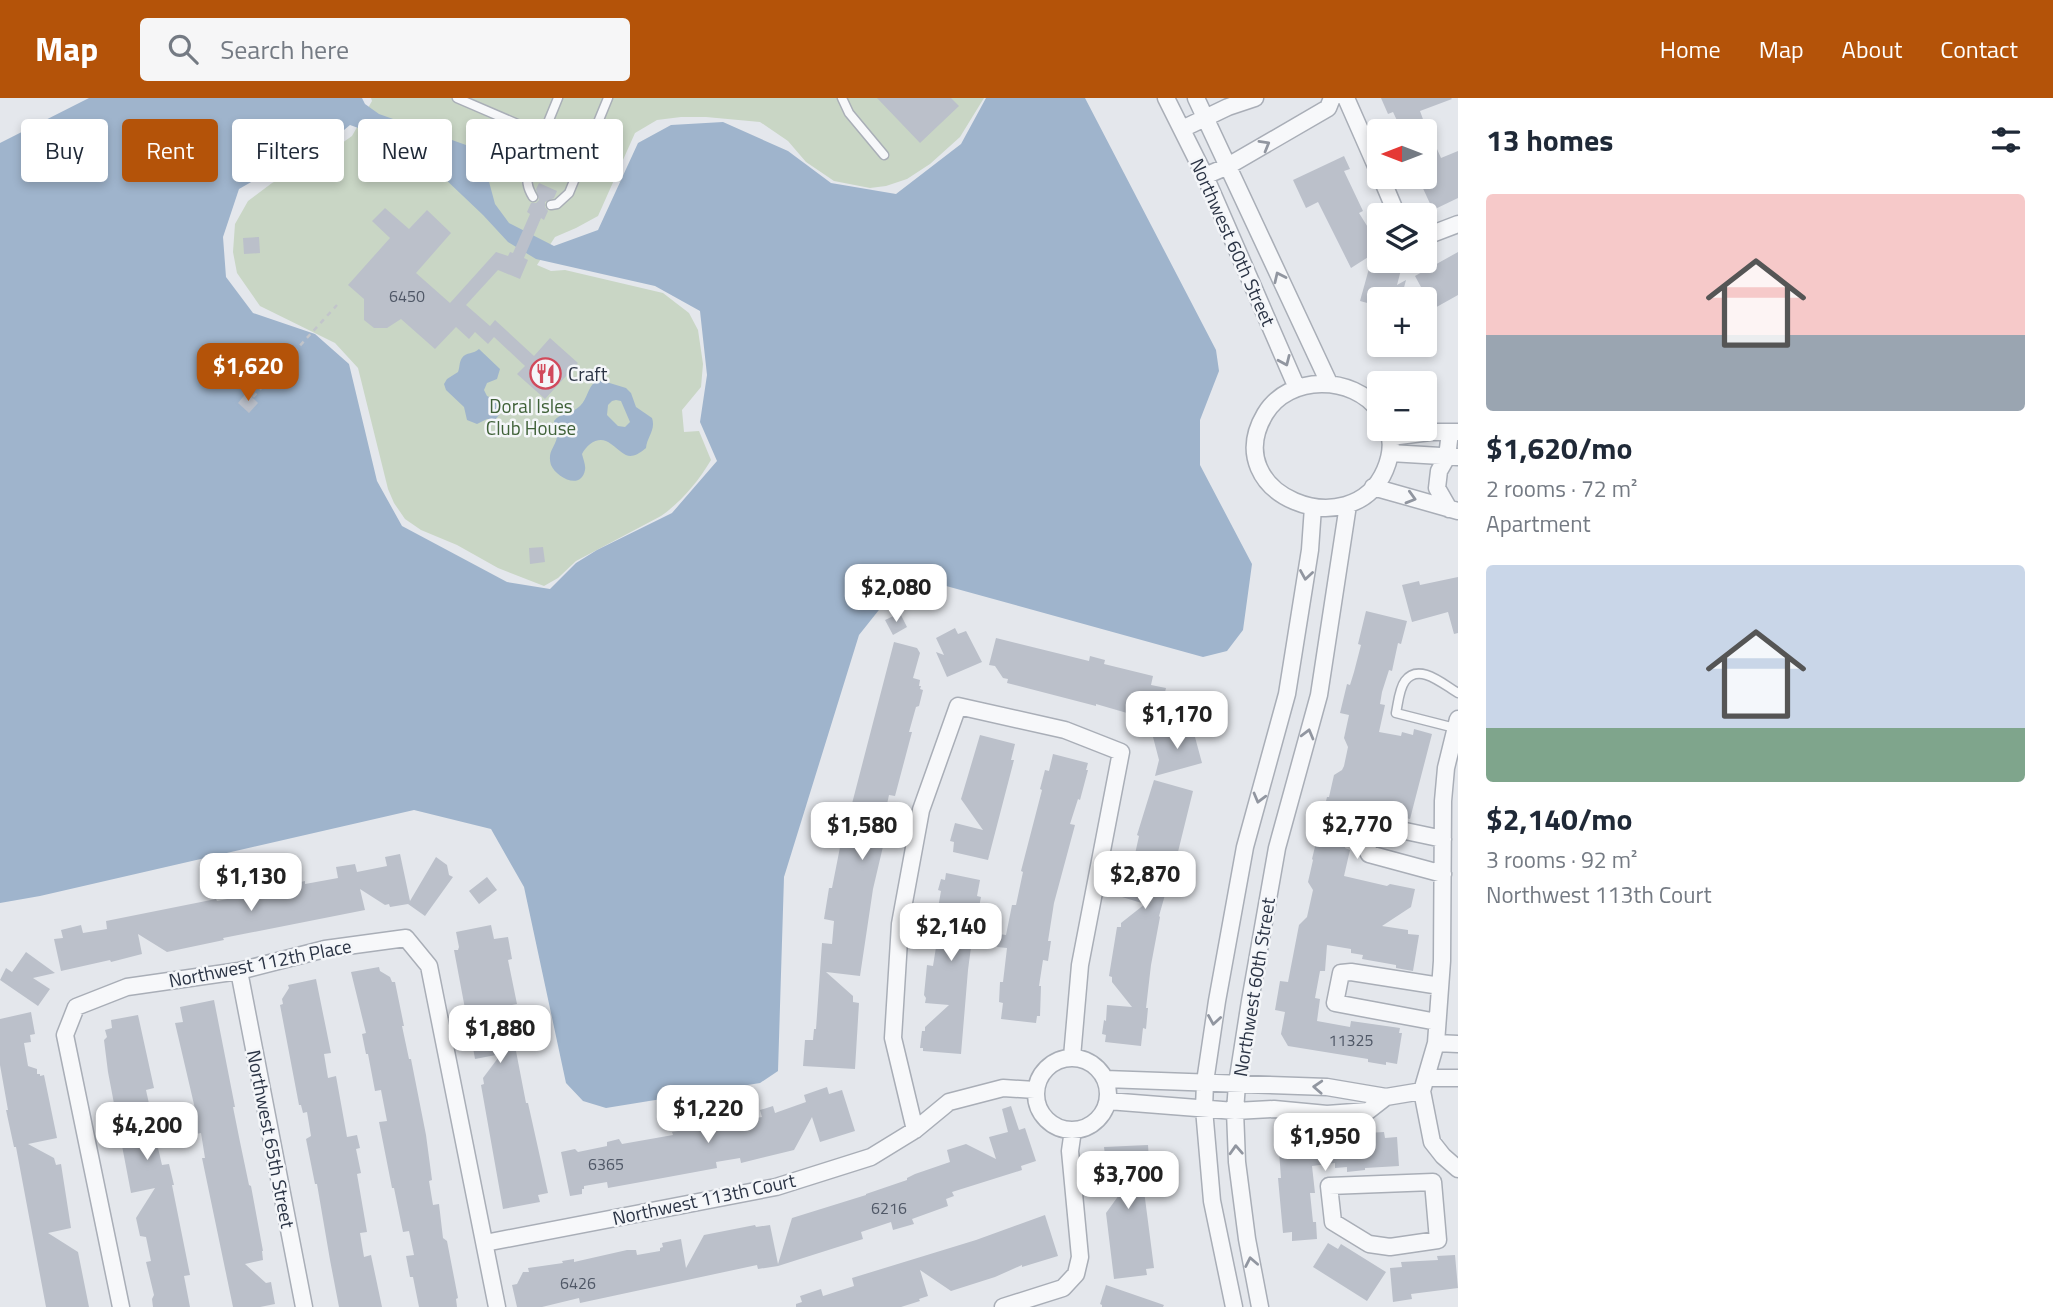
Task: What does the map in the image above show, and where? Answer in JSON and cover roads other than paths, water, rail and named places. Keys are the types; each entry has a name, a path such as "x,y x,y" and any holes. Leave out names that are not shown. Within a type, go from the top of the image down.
{"street":[{"name":"Northwest 60th Street","path":"1166,98 1205,176 1297,388"},
{"name":"Northwest 60th Street","path":"1196,98 1329,383"},
{"path":"1182,130 1255,98"},
{"path":"1205,176 1228,166 1328,108 1332,98"},
{"path":"1346,98 1367,146"},
{"path":"1437,232 1458,224"},
{"path":"1367,399 1359,393 1329,383 1297,388 1287,393 1270,407 1258,427 1254,443 1256,459 1263,475 1276,491 1294,502 1313,508 1348,505 1367,494 1382,478 1390,441"},
{"path":"1454,432 1452,457 1439,471 1437,488 1454,510"},
{"path":"1394,441 1452,457"},
{"path":"1373,487 1454,510"},
{"name":"Northwest 60th Street","path":"1260,1307 1247,1239 1237,1162 1237,1084 1277,848 1319,695 1348,505"},
{"name":"Northwest 60th Street","path":"1234,1307 1212,1200 1204,1109 1205,1082 1245,847 1287,694 1310,550 1313,508"},
{"path":"915,1130 893,1038 900,924 921,810 958,706 1065,730 1121,752 1080,965 1072,1057"},
{"path":"1456,724 1446,768 1451,782 1443,839 1443,874 1450,894 1450,929 1440,986 1436,1043 1424,1085 1433,1142 1443,1156 1458,1169"},
{"path":"1443,839 1377,825 1372,827 1367,850 1368,854 1443,874"},
{"name":"Northwest 112th Place","path":"121,1307 65,1035 76,1007 127,987 239,971 325,949 406,938 429,966 485,1243"},
{"name":"Northwest 65th Street","path":"239,971 304,1307"},
{"path":"1437,1022 1335,1003 1341,973 1351,972 1440,986"},
{"path":"1436,1043 1458,1044"},
{"path":"1061,1058 1082,1058 1092,1063 1105,1079 1108,1101 1096,1122 1085,1128 1061,1129 1049,1123 1041,1114 1035,1090 1038,1079 1051,1063 1061,1058"},
{"path":"1108,1101 1235,1111 1274,1110 1326,1114 1368,1111 1385,1097 1458,1078"},
{"path":"1105,1079 1327,1087 1385,1097"},
{"name":"Northwest 113th Court","path":"485,1243 776,1187 871,1157 915,1130 949,1102 1003,1088 1035,1090"},
{"path":"1003,1307 1063,1288 1076,1274 1080,1257 1070,1151 1073,1130"},
{"path":"1433,1182 1329,1186 1333,1222 1368,1244 1390,1247 1438,1240 1433,1182 1443,1156"},
{"path":"1216,1222 1244,1217"},
{"path":"485,1243 497,1307"}],"lane":[{"path":"457,98 506,119"},
{"path":"549,119 558,98"},
{"path":"551,205 557,204 569,192 608,98"},
{"path":"842,98 849,113 884,155"},
{"path":"527,182 533,197"},
{"path":"1456,724 1396,713 1403,683 1412,675 1425,674 1458,693"}],"water":[{"path":"89,98 362,98 365,104 379,114 393,119 358,119 358,128 350,125 344,130 344,119 232,119 232,182 251,182 239,189 223,237 226,277 253,313 315,334 349,364 377,481 402,526 507,582 550,589 576,563 672,513 717,461 700,422 707,375 700,311 655,286 536,259 508,242 448,182 452,182 452,140 466,145 466,182 489,182 495,204 509,223 554,246 598,230 620,182 623,182 623,176 638,143 671,125 723,122 788,151 831,183 896,194 961,144 986,98 1085,98 1216,350 1219,371 1200,420 1200,465 1252,564 1243,630 1227,651 1203,657 928,581 894,591 859,635 784,877 778,1071 760,1083 606,1108 583,1101 566,1083 524,887 491,829 414,810 0,903 0,143 21,132 21,182 108,182 108,119 47,119"},
{"path":"479,349 500,369 497,379 487,383 484,390 487,396 498,401 502,411 495,420 487,419 477,424 467,420 464,407 446,390 444,384 458,372 464,356"},
{"path":"603,381 626,388 636,407 652,418 652,430 646,448 631,456 623,454 607,441 599,440 591,444 582,454 585,468 583,476 579,480 568,480 558,474 551,465 551,453 557,435 554,421 580,406 593,384","holes":["612,401 621,401 630,422 625,427 618,426 607,415 608,405"]}],"place":[{"name":"Craft","path":"545,374"}],"park label":[{"name":"Doral Isles Club House","path":"531,417"}]}
